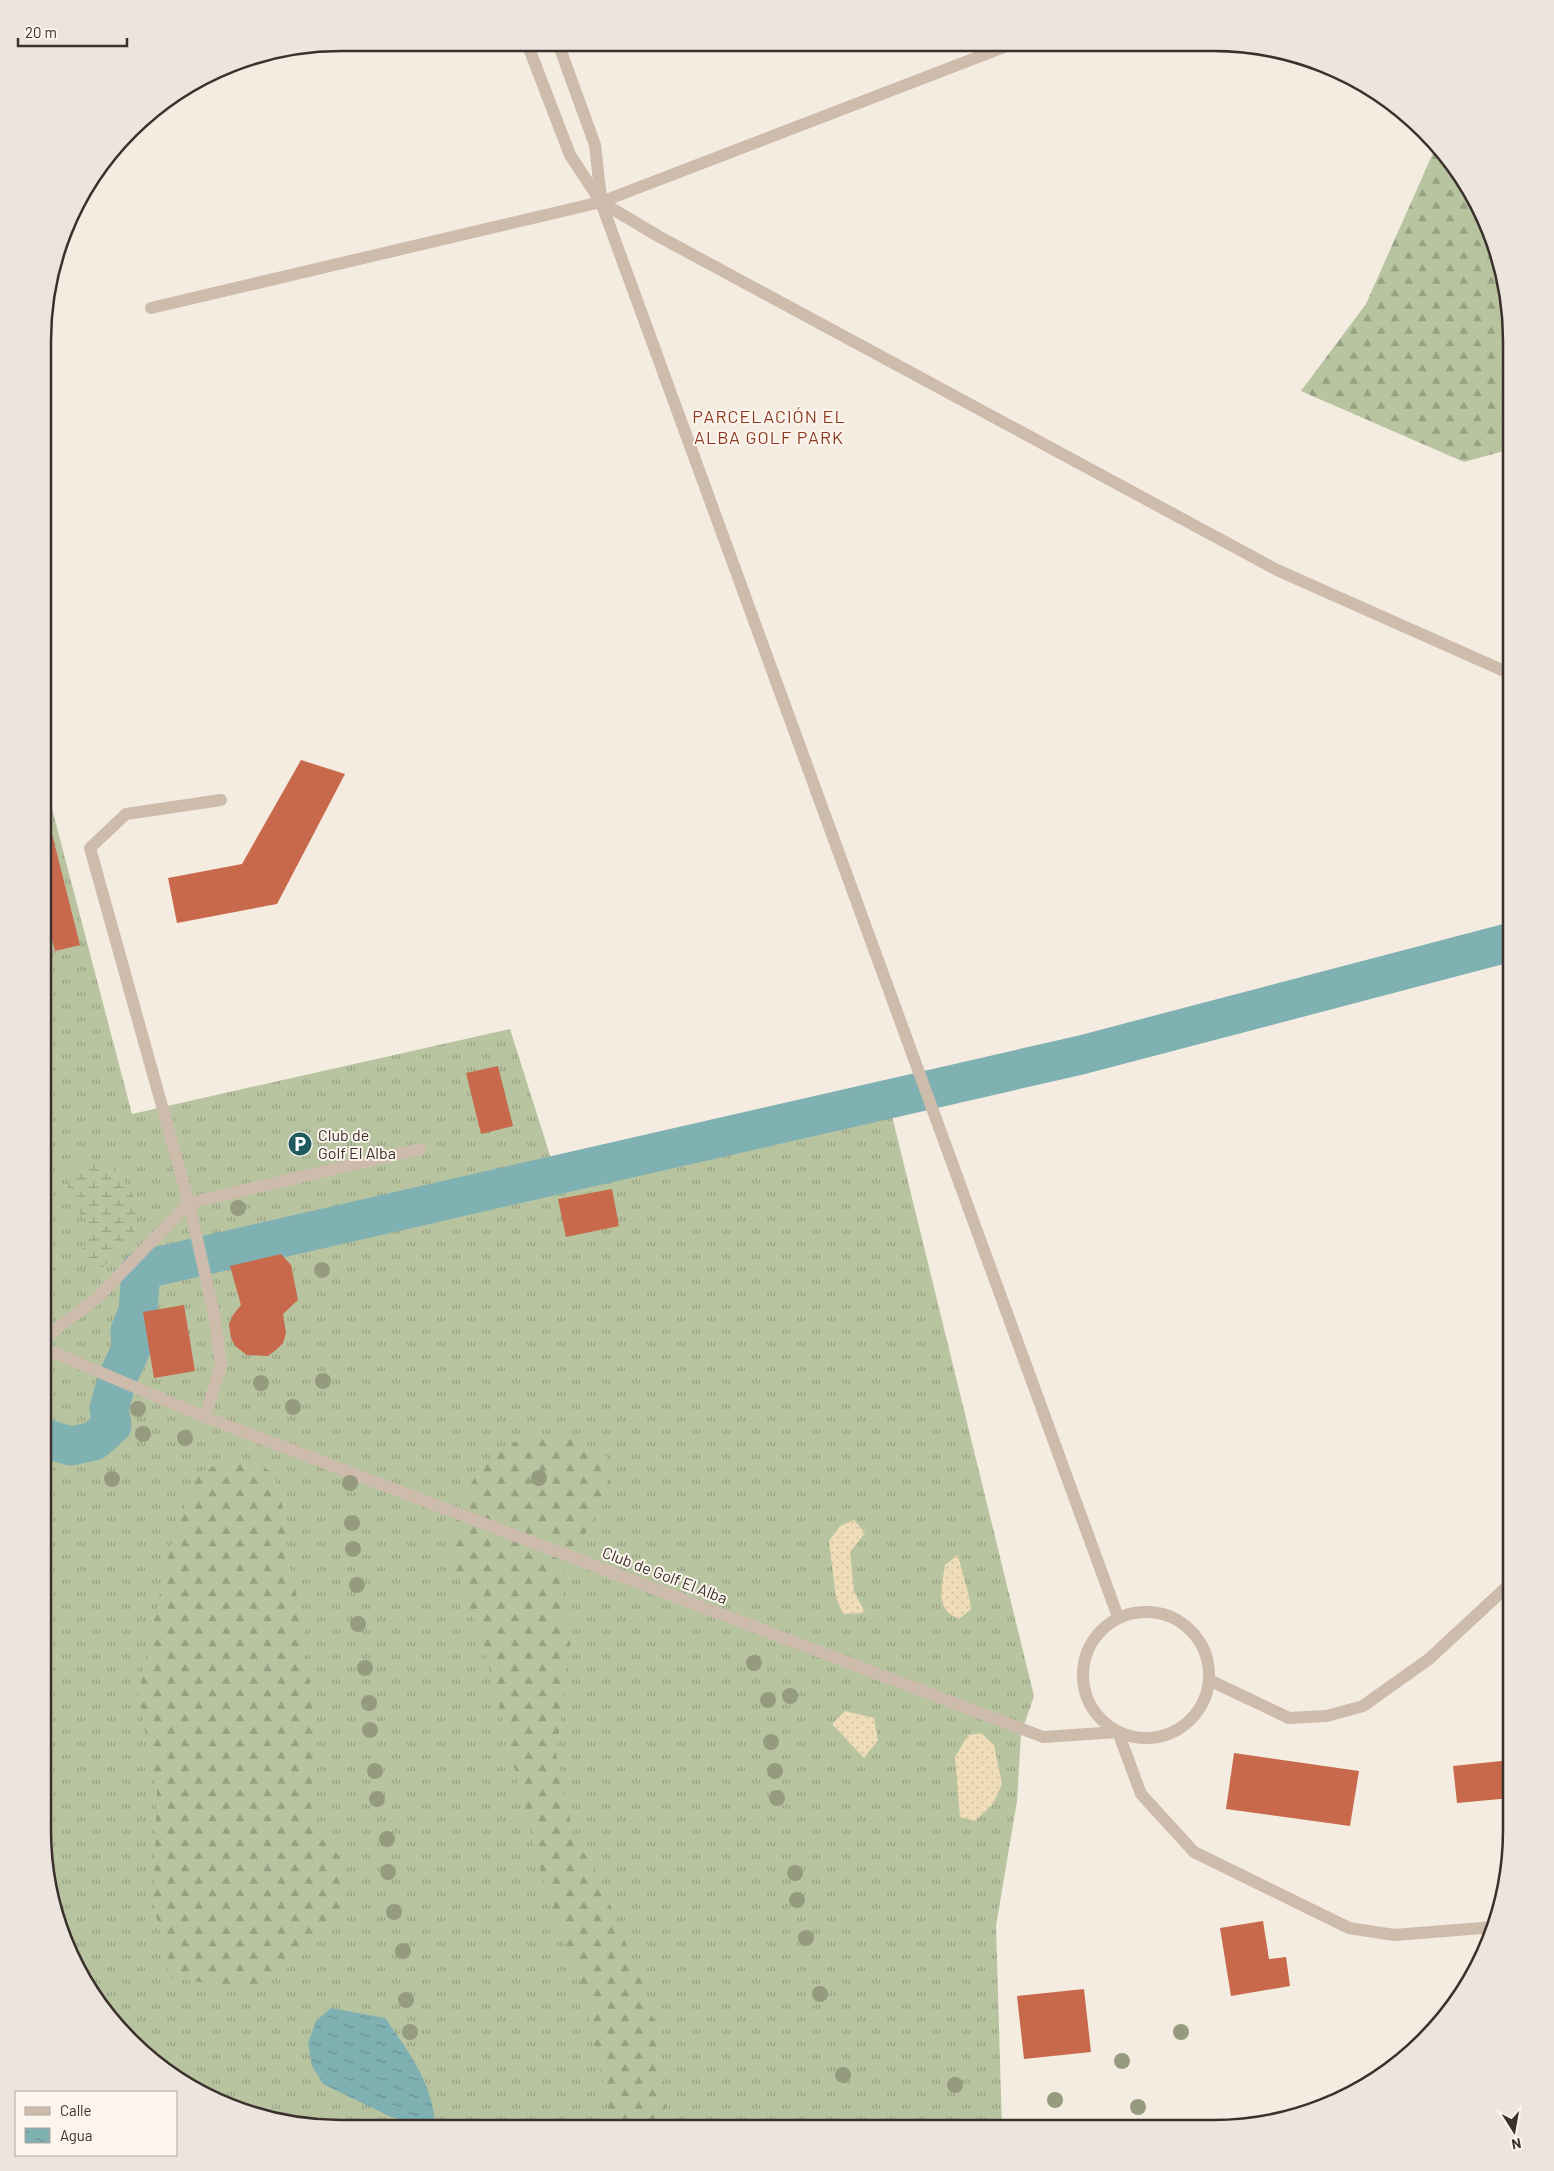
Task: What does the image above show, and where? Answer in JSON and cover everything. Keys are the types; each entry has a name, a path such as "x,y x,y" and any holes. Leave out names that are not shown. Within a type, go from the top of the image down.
{"street":[{"path":"530,51 570,154 601,202 1118,1617"},
{"path":"561,51 595,145 601,202"},
{"path":"151,308 601,202 994,51"},
{"path":"601,202 658,236 1277,570 1503,670"},
{"path":"205,1417 222,1365 214,1314 189,1203 90,848 126,814 221,800"},
{"path":"51,1333 95,1300 189,1203 420,1149"},
{"name":"Club de Golf El Alba","path":"51,1351 205,1417 1043,1737 1118,1732"},
{"path":"1211,1681 1289,1718 1327,1716 1363,1706 1429,1659 1503,1590"},
{"path":"1144,1611 1171,1615 1193,1631 1208,1654 1211,1681 1200,1711 1178,1731 1148,1739 1118,1732 1096,1714 1084,1689 1084,1661 1096,1635 1118,1617 1144,1611"},
{"path":"1118,1732 1142,1794 1194,1852 1349,1928 1394,1935 1485,1928"}],"path":[{"path":"51,958 55,951"}],"green space":[{"path":"1433,153 1454,180 1473,213 1493,266 1502,323 1503,451 1464,462 1301,391 1366,304"},
{"name":"Club de Golf El Alba","path":"51,805 132,1114 510,1029 560,1187 891,1112 1034,1696 1021,1734 1017,1801 996,1926 1002,2120 342,2120 304,2117 266,2110 230,2098 196,2081 150,2048 123,2021 90,1975 73,1941 61,1905 52,1848"},
{"path":"106,1162 130,1190 135,1200 137,1222 133,1234 125,1246 103,1267 85,1267 83,1249 92,1225 79,1213 67,1197 69,1182 77,1168"},
{"path":"569,1436 608,1457 611,1488 560,1578 571,1649 556,1753 573,1834 599,1878 646,1992 660,2044 666,2120 611,2120 590,2019 579,1979 551,1912 483,1644 447,1544 464,1493 482,1468 512,1442"},
{"path":"244,1459 274,1473 287,1525 287,1555 305,1631 315,1738 311,1818 331,1844 354,1882 324,1935 260,1990 170,1978 153,1901 157,1793 138,1695 169,1551 197,1473 220,1464"},
{"path":"51,1491 54,1506 51,1510"}],"sand":[{"path":"854,1520 865,1533 850,1552 854,1591 865,1613 843,1614 836,1597 829,1541 840,1526"},
{"path":"958,1555 971,1609 959,1619 951,1615 946,1609 942,1596 945,1565"},
{"path":"845,1711 874,1718 878,1740 864,1758 832,1724"},
{"path":"981,1733 994,1745 1002,1784 993,1804 975,1821 960,1817 955,1757 968,1735"}],"water":[{"path":"331,2008 385,2018 411,2056 425,2083 434,2111 435,2120 401,2120 323,2084 312,2066 308,2043 316,2021"}],"building":[{"path":"301,760 345,774 277,904 177,923 168,878 242,864"},
{"path":"51,830 80,945 55,951 51,935"},
{"path":"498,1066 513,1126 481,1134 466,1073"},
{"path":"612,1189 619,1226 566,1237 558,1199"},
{"path":"281,1254 291,1265 298,1300 283,1314 286,1333 283,1343 268,1356 247,1355 235,1346 231,1338 229,1324 241,1305 230,1266"},
{"path":"184,1305 195,1371 154,1378 143,1312"},
{"path":"1234,1753 1359,1771 1350,1826 1226,1809"},
{"path":"1503,1761 1503,1799 1457,1803 1453,1766"},
{"path":"1263,1921 1269,1959 1286,1957 1290,1986 1231,1996 1220,1928"},
{"path":"1084,1989 1091,2052 1024,2059 1017,1996"}],"waterway":[{"path":"51,1440 71,1446 94,1441 112,1425 109,1409 118,1377 131,1349 130,1331 138,1311 141,1270 1081,1055 1503,944"}],"place":[{"name":"Club de Golf El Alba","path":"300,1144"}],"district":[{"name":"PARCELACIÓN EL ALBA GOLF PARK","path":"769,427"}]}
